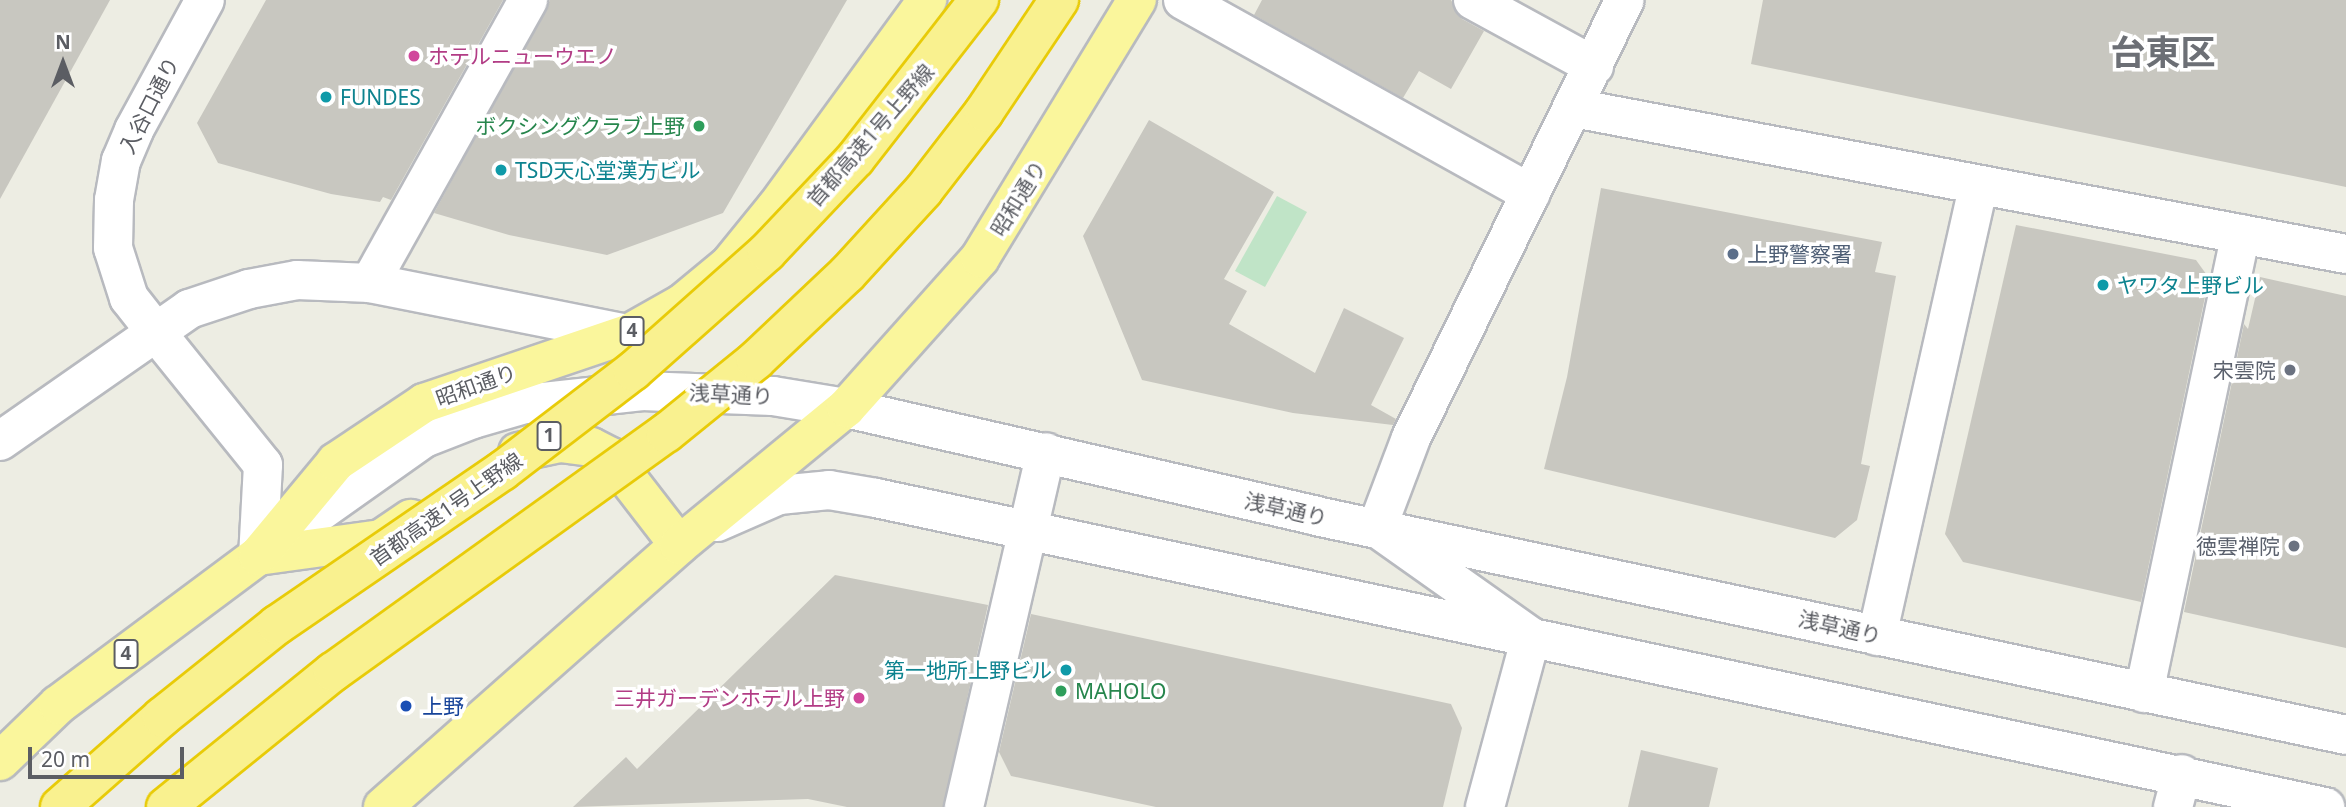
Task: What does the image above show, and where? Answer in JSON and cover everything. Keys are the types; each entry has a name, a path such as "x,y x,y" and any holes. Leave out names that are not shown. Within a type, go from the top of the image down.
{"highway":[{"name":"昭和通り","path":"0,761 58,705 258,556 336,462 424,403 628,334 682,303 729,265 777,206 927,0"},
{"name":"首都高速1号上野線","path":"60,807 162,717 277,625 502,471 634,371 767,252 855,159 979,0"},
{"path":"166,807 333,672 666,433 756,360 847,274 923,191 984,112 1059,0"},
{"name":"昭和通り","path":"679,545 846,408 980,258 1137,0"},
{"path":"258,556 381,539 499,458 560,443 591,447 611,457 679,545 383,807"}],"street":[{"name":"入谷口通り","path":"205,0 134,130 121,161 114,200 113,248 129,298 263,465 258,556"},
{"path":"370,283 528,0"},
{"path":"1184,0 1531,194"},
{"path":"1473,0 1594,66"},
{"path":"1531,637 1377,528 1411,438 1625,0"},
{"path":"1574,108 2346,254"},
{"path":"1877,636 1979,185"},
{"path":"2144,694 2241,234"},
{"path":"0,441 189,309 249,289 297,280 370,283 628,334"},
{"name":"浅草通り","path":"258,556 424,438 525,404 642,391 706,391 846,408 1377,528 2144,694 2346,734"},
{"path":"964,807 1046,452"},
{"path":"679,545 738,509 779,495 829,490 1531,637 2177,791 2325,807"},
{"path":"1485,807 1531,637"}],"green space":[{"path":"1277,196 1307,212 1265,287 1235,271"}],"building":[{"path":"0,0 110,0 0,199"},
{"path":"266,0 503,0 391,200 383,197 380,202 331,194 218,163 197,123"},
{"path":"550,0 847,0 723,213 607,255 509,235 434,213"},
{"path":"1262,0 1451,0 1462,19 1484,31 1451,89 1419,71 1403,98 1254,15"},
{"path":"1763,0 2346,0 2346,187 1751,64"},
{"path":"1149,120 1274,192 1224,279 1247,291 1229,324 1315,373 1344,308 1404,338 1371,405 1396,419 1393,425 1293,413 1142,380 1083,236"},
{"path":"1601,188 1882,242 1875,272 1896,276 1861,464 1870,466 1857,520 1835,538 1544,469 1567,377"},
{"path":"2016,225 2196,260 2209,278 2141,602 1963,562 1945,534"},
{"path":"2260,277 2346,296 2346,648 2184,612 2244,324 2248,329"},
{"path":"835,575 988,605 943,807 847,807 808,799 573,807 626,757 637,769"},
{"path":"1031,614 1451,704 1462,728 1443,807 1156,807 1011,776 999,752"},
{"path":"1641,750 1718,768 1709,807 1628,807"}],"place":[{"name":"ホテルニューウエノ","path":"414,56"},
{"name":"FUNDES","path":"326,97"},
{"name":"ボクシングクラブ上野","path":"699,126"},
{"name":"TSD天心堂漢方ビル","path":"501,170"},
{"name":"上野警察署","path":"1733,254"},
{"name":"ヤワタ上野ビル","path":"2103,285"},
{"name":"宋雲院","path":"2290,370"},
{"name":"徳雲禅院","path":"2294,546"},
{"name":"第一地所上野ビル","path":"1066,670"},
{"name":"MAHOLO","path":"1061,691"},
{"name":"三井ガーデンホテル上野","path":"859,698"},
{"name":"上野","path":"406,706"}],"district":[{"name":"台東区","path":"2163,52"}]}
